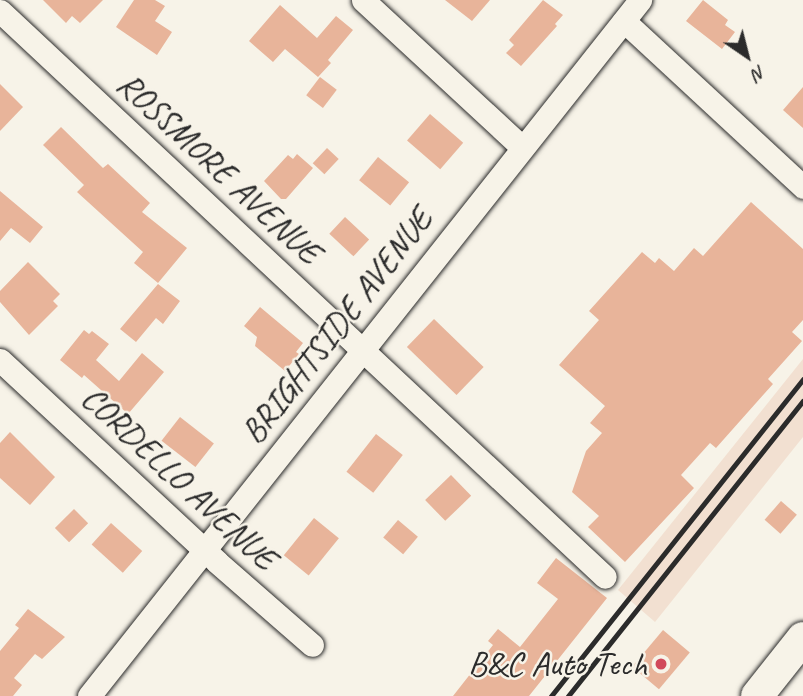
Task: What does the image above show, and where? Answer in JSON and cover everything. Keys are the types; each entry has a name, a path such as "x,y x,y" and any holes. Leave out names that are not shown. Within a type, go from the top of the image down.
{"main road":[{"path":"757,696 803,638"}],"street":[{"path":"363,0 522,147"},
{"name":"BRIGHTSIDE AVENUE","path":"89,696 640,0"},
{"name":"ROSSMORE AVENUE","path":"0,10 606,577"},
{"path":"624,21 803,187"},
{"name":"CORDELLO AVENUE","path":"0,360 312,645"}],"shaded area":[{"path":"803,359 803,437 655,622 618,590"}],"building":[{"path":"43,0 103,0 80,23 72,16 66,23"},
{"path":"134,0 155,0 165,6 155,21 172,32 157,55 116,27"},
{"path":"445,0 490,0 472,21"},
{"path":"543,0 563,15 555,24 557,26 521,66 506,53 514,45 509,40"},
{"path":"703,0 728,20 725,25 735,32 722,49 686,21"},
{"path":"280,5 317,38 336,16 353,30 328,60 331,63 318,77 285,49 273,62 249,41"},
{"path":"320,77 337,90 323,108 306,95"},
{"path":"0,84 23,107 0,131"},
{"path":"803,87 803,128 783,110"},
{"path":"430,114 463,143 440,169 407,140"},
{"path":"61,127 103,168 108,164 150,203 142,212 187,248 158,283 134,263 143,252 77,192 84,185 43,145"},
{"path":"327,148 339,159 324,174 313,163"},
{"path":"297,154 313,168 286,199 281,199 264,181 288,155 293,159"},
{"path":"378,157 409,182 390,205 359,180"},
{"path":"0,191 43,227 30,243 11,228 0,241"},
{"path":"751,202 803,249 803,320 792,332 802,341 768,379 773,384 716,448 710,443 681,475 694,488 625,562 588,527 599,516 572,492 586,451 602,433 590,423 605,406 559,365 599,320 589,311 642,252 655,263 659,258 674,271 694,248 703,256"},
{"path":"345,217 369,240 353,256 329,234"},
{"path":"28,262 60,294 53,301 58,306 29,335 0,302 0,291"},
{"path":"158,284 180,301 163,324 156,318 136,342 120,329"},
{"path":"260,307 303,343 296,352 299,354 285,371 255,346 257,337 244,326"},
{"path":"434,319 484,367 457,395 407,347"},
{"path":"84,330 89,334 92,331 109,344 96,360 119,381 142,353 164,372 128,414 84,375 82,378 60,360"},
{"path":"180,417 214,443 195,467 162,441"},
{"path":"10,432 55,477 30,505 0,478 0,443"},
{"path":"376,434 403,455 373,493 346,472"},
{"path":"451,475 471,496 445,521 425,500"},
{"path":"781,501 797,515 780,534 765,520"},
{"path":"74,509 88,523 69,542 55,528"},
{"path":"314,518 339,538 309,575 284,555"},
{"path":"398,520 418,537 403,554 383,538"},
{"path":"111,523 142,551 123,573 92,545"},
{"path":"556,558 607,598 529,696 453,696 493,645 488,641 498,629 520,647 558,599 537,583"},
{"path":"28,609 65,637 42,659 35,654 14,678 22,685 13,696 0,696 0,651 19,628 15,625"},
{"path":"663,630 690,652 659,689 632,667"}],"railway":[{"path":"551,696 803,379"},
{"path":"568,696 803,401"}],"place":[{"name":"B&C Auto Tech","path":"661,664"}]}
